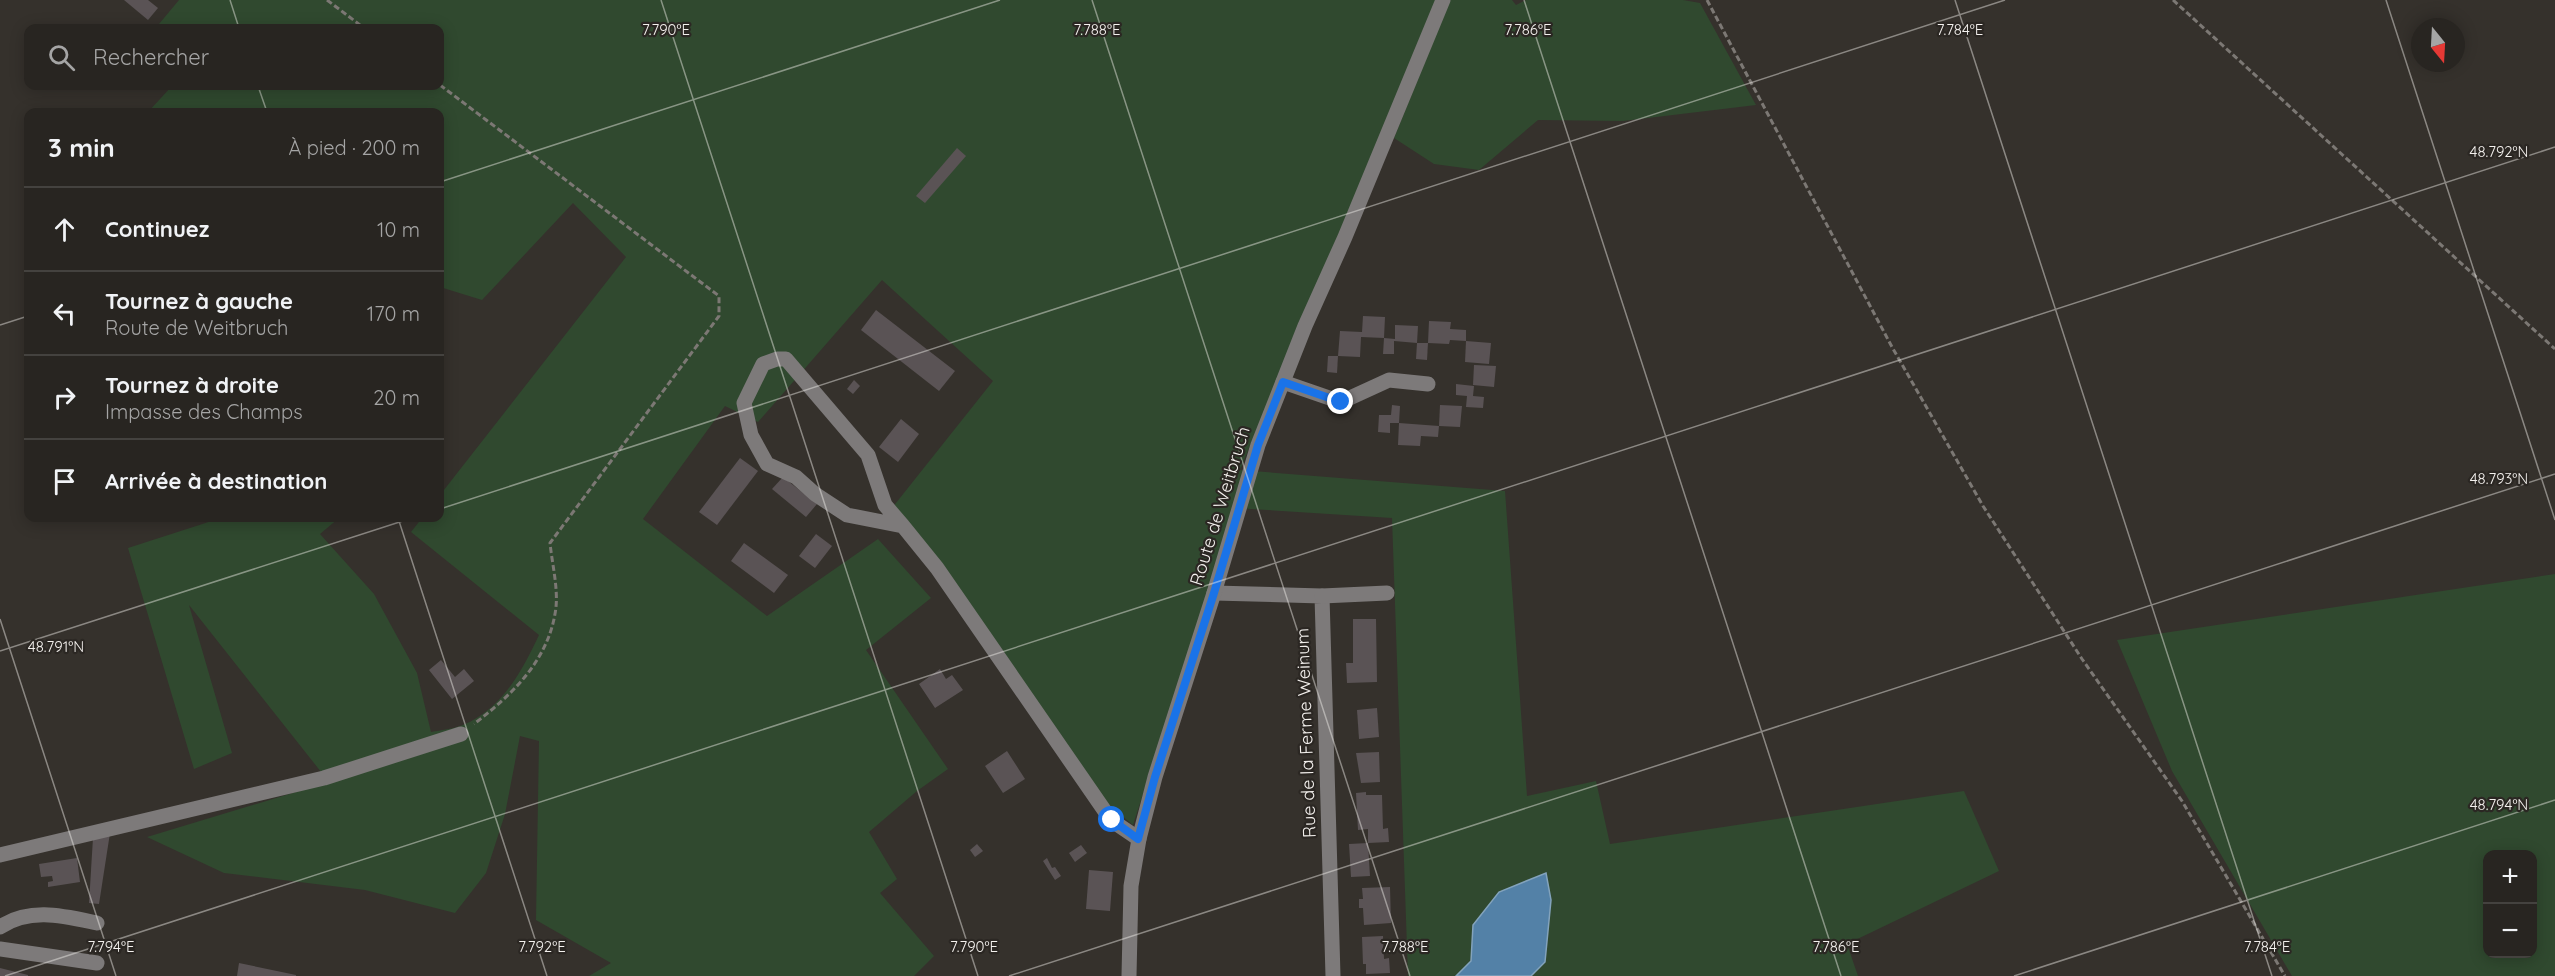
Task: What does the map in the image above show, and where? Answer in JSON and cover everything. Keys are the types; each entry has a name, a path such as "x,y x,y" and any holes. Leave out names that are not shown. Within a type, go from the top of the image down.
{"street":[{"name":"Route de Weitbruch","path":"1129,976 1131,886 1138,839 1155,777 1214,593 1258,445 1443,0"},
{"path":"903,526 847,515 815,494 796,477 767,464 751,435 744,402 764,364 777,358 786,359 868,455 885,505 903,526 937,568 1112,820 1138,839"},
{"path":"1283,382 1341,402 1389,380 1428,384"},
{"path":"1214,593 1322,596 1387,592"},
{"name":"Rue de la Ferme Weinum","path":"1322,596 1332,976"},
{"path":"0,855 324,778 461,734"},
{"path":"0,927 10,921 43,913 97,923"},
{"path":"0,949 97,963"}],"path":[{"path":"327,0 359,24"},
{"path":"1707,0 1872,309 1983,506 2082,659 2182,801 2285,976"},
{"path":"2173,0 2555,349"},
{"path":"444,88 718,296 719,316 550,543 556,606 546,647 509,697 461,734"}],"green space":[{"path":"179,0 1436,0 1368,171 1316,286 1240,470 1505,491 1527,796 1596,781 1610,844 1964,791 1999,871 1847,944 1858,976 1531,976 1545,962 1551,900 1473,925 1471,961 1456,976 1408,976 1392,518 1235,508 1133,825 1110,806 892,508 993,381 882,280 758,422 725,406 643,519 767,616 878,539 931,598 866,650 948,769 917,791 869,832 897,879 880,893 934,956 914,976 589,976 611,963 536,920 539,741 520,736 505,814 486,873 455,913 365,890 224,873 147,837 329,782 189,605 232,753 194,769 128,548 209,522 334,522 320,534 374,594 417,673 431,732 459,726 477,718 500,699 509,688 539,635 411,532 419,522 444,522 444,490 626,257 573,203 482,300 444,288 444,108 152,108 168,90 444,90 444,24 159,24"},
{"path":"1450,0 1512,0 1516,5 1526,0 1683,0 1700,3 1756,105 1623,121 1538,120 1479,170 1434,164 1394,138"},
{"path":"2555,574 2555,976 2292,976 2172,771 2117,640"}],"water":[{"path":"1546,873 1551,900 1545,962 1531,976 1456,976 1471,961 1473,925 1499,892"}],"building":[{"path":"124,0 148,0 158,8 148,20"},
{"path":"957,148 966,156 925,203 916,196"},
{"path":"876,310 955,371 939,391 861,330"},
{"path":"1363,316 1385,317 1384,338 1361,337 1360,357 1338,356 1340,331 1362,332"},
{"path":"1429,321 1451,322 1450,329 1466,330 1466,341 1450,340 1449,344 1428,343"},
{"path":"1395,325 1418,326 1417,343 1394,341 1394,354 1383,354 1384,338 1395,339"},
{"path":"1466,341 1491,343 1489,364 1465,362"},
{"path":"1417,343 1428,343 1427,360 1416,359"},
{"path":"1328,356 1338,356 1337,373 1327,372"},
{"path":"1474,365 1496,366 1494,387 1473,385"},
{"path":"854,380 860,386 853,394 847,389"},
{"path":"1456,384 1474,386 1473,396 1484,397 1483,408 1466,407 1467,396 1456,395"},
{"path":"1392,405 1400,406 1399,423 1390,423 1390,433 1378,432 1379,415 1391,415"},
{"path":"1440,405 1462,406 1460,427 1439,426"},
{"path":"901,419 919,434 898,462 879,447"},
{"path":"1399,423 1439,426 1438,437 1421,436 1420,446 1398,445"},
{"path":"740,458 758,471 717,525 699,512"},
{"path":"783,477 817,504 806,517 772,489"},
{"path":"816,534 832,546 815,568 799,556"},
{"path":"744,543 788,575 774,593 731,561"},
{"path":"1353,619 1376,619 1377,682 1347,683 1346,663 1353,663"},
{"path":"441,660 455,677 464,669 474,681 452,699 429,670"},
{"path":"940,669 946,679 952,675 963,690 935,708 919,684"},
{"path":"1377,708 1379,737 1359,739 1357,710"},
{"path":"1007,751 1025,779 1003,793 985,766"},
{"path":"1379,752 1380,782 1361,783 1356,753"},
{"path":"1366,792 1366,795 1382,795 1383,829 1388,828 1389,842 1368,843 1368,829 1358,830 1356,793"},
{"path":"110,833 99,904 89,903 93,838"},
{"path":"1368,843 1370,876 1351,877 1349,844"},
{"path":"977,844 983,851 975,857 970,850"},
{"path":"1081,845 1087,853 1075,862 1069,853"},
{"path":"77,858 80,882 48,887 48,882 53,881 52,876 41,877 39,864"},
{"path":"1047,858 1052,868 1055,867 1061,876 1055,880 1043,861"},
{"path":"1089,870 1113,872 1110,911 1086,909"},
{"path":"1390,887 1391,923 1364,925 1363,908 1359,908 1359,899 1363,899 1362,888"},
{"path":"1383,936 1384,959 1389,958 1390,973 1366,974 1366,964 1363,964 1362,937"},
{"path":"239,963 296,975 296,976 237,976"},
{"path":"0,968 28,975 28,976 0,976"}],"route":[{"path":"1112,820 1138,839 1155,777 1214,593 1258,445 1283,382 1341,402"}]}
